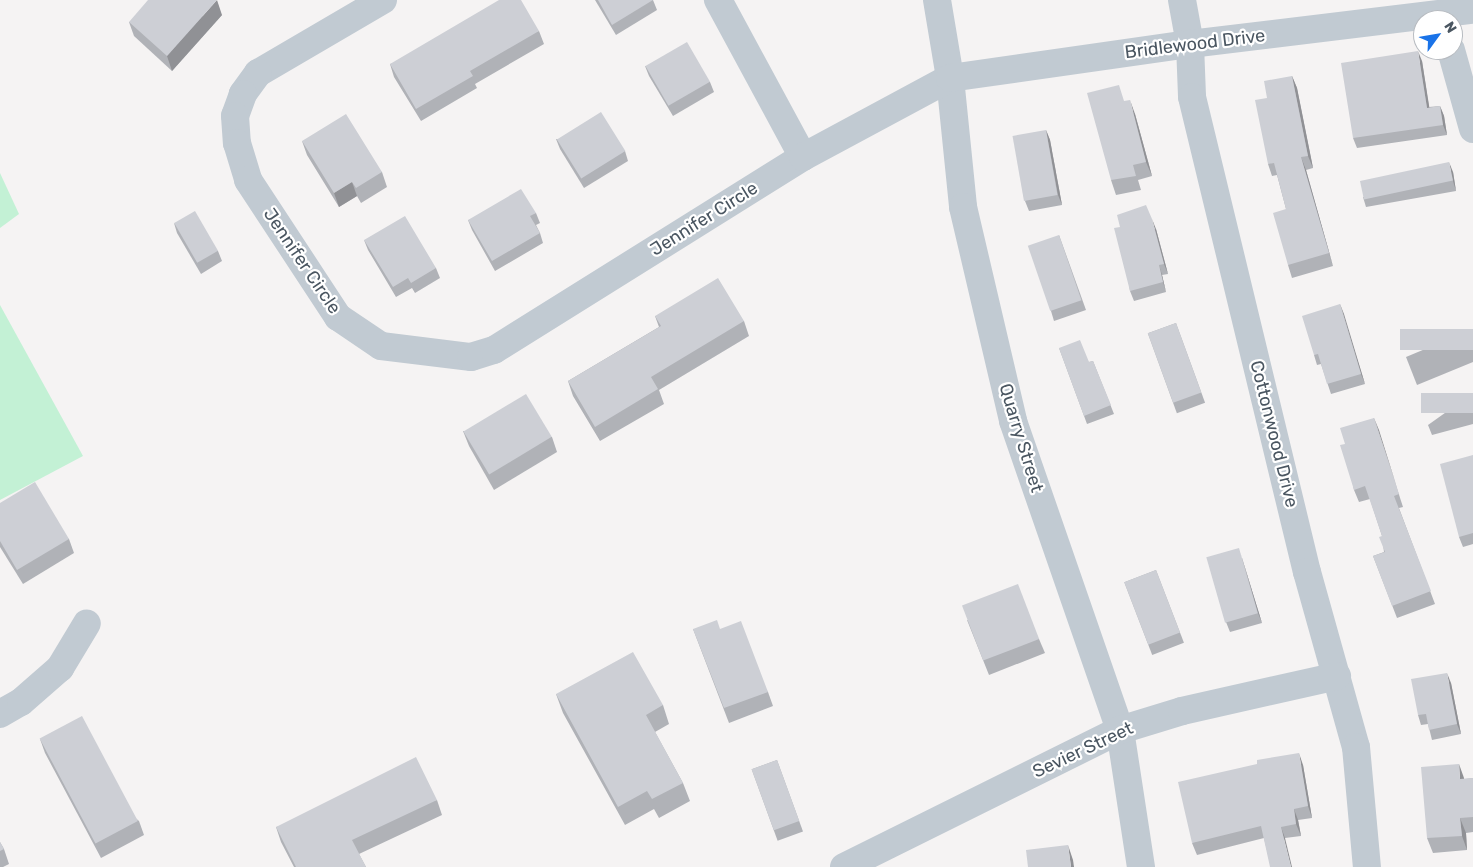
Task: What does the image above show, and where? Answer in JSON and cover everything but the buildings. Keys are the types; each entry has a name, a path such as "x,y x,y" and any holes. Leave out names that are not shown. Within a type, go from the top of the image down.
{"street":[{"name":"Jennifer Circle","path":"383,0 258,73 243,94 235,116 237,143 248,180 338,317 382,346 471,357 494,350 803,157 950,78"},
{"path":"718,0 803,157"},
{"name":"Quarry Street","path":"937,0 950,78 963,207 1013,421 1120,730 1141,867"},
{"name":"Cottonwood Drive","path":"1182,0 1190,44 1192,97 1307,572 1356,747 1367,867"},
{"name":"Bridlewood Drive","path":"950,78 1190,44 1413,20"},
{"path":"1454,60 1473,129"},
{"path":"0,714 21,702 60,668 87,622"},
{"name":"Sevier Street","path":"844,867 1120,730 1182,711 1337,676"}],"green space":[{"path":"0,173 19,214 0,228"},
{"path":"0,305 83,456 0,500"}]}
